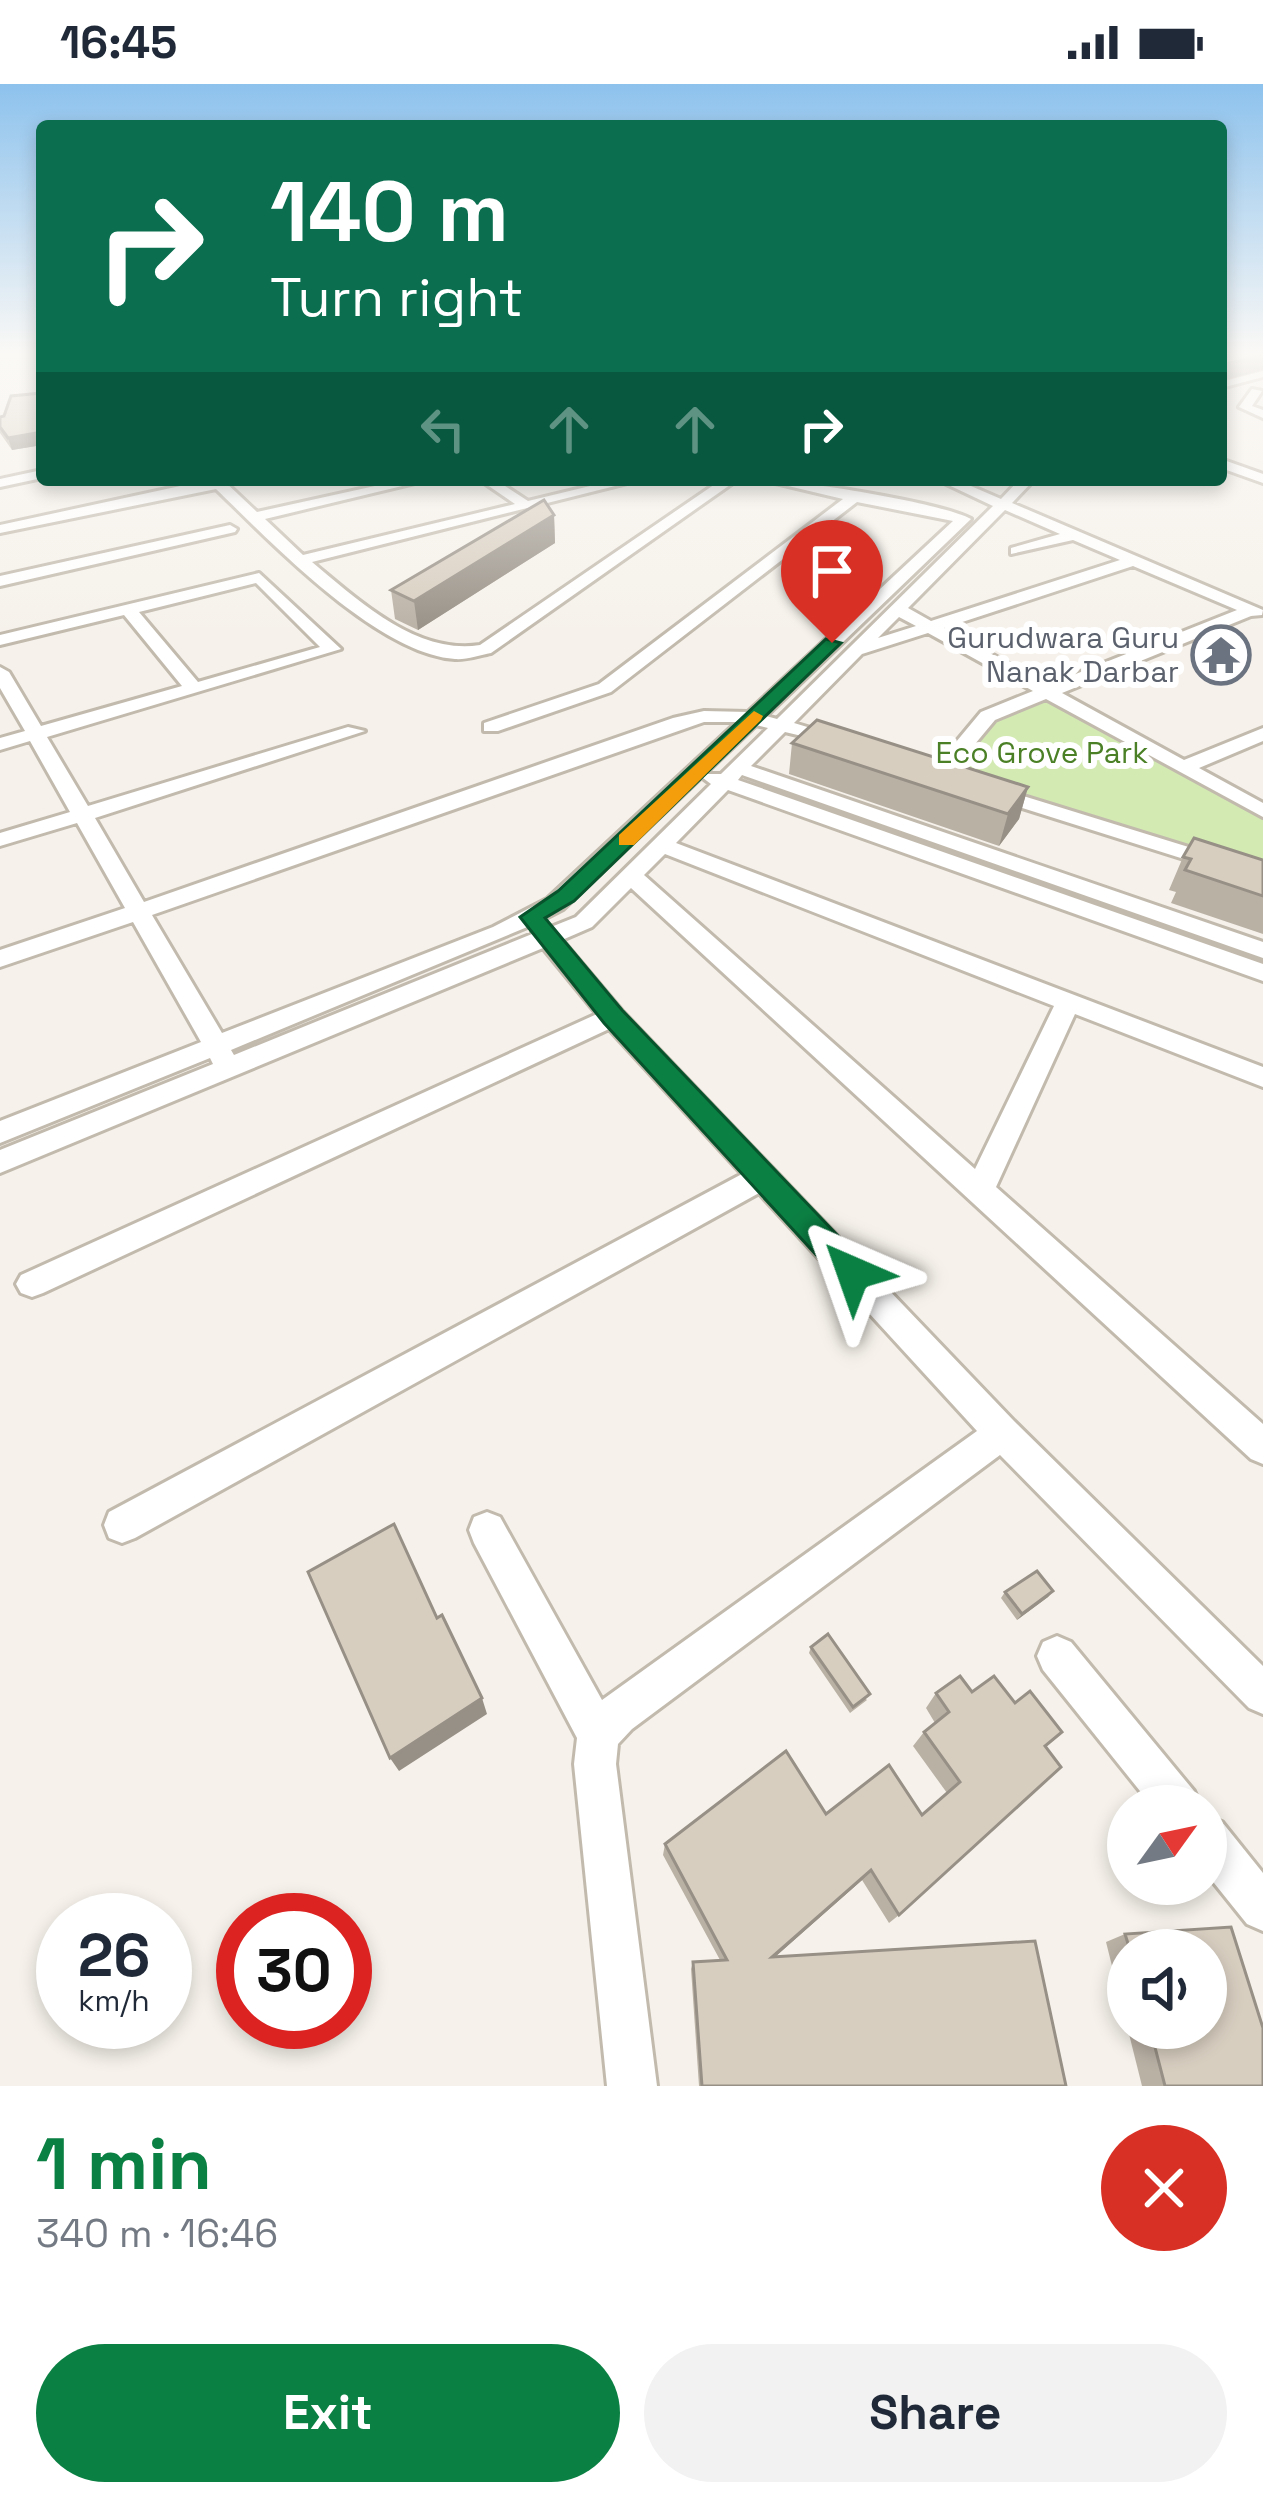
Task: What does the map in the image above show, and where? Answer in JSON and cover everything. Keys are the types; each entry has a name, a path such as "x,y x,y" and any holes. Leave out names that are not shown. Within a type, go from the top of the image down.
{"street":[{"path":"1227,466 1263,479"},
{"path":"0,483 36,475"},
{"path":"0,529 201,486"},
{"path":"221,486 374,619 410,641 462,656 478,653 721,486"},
{"path":"256,517 393,486"},
{"path":"497,486 526,506"},
{"path":"304,559 608,486"},
{"path":"801,486 964,519"},
{"path":"827,491 844,486"},
{"path":"959,486 1257,612"},
{"path":"0,1162 222,1057 540,928 596,914 897,609 994,501 1001,486"},
{"path":"540,928 566,896 964,519 1018,486"},
{"path":"524,527 579,493"},
{"path":"491,727 605,688 855,496"},
{"path":"143,500 156,513"},
{"path":"168,527 181,540"},
{"path":"0,581 230,529"},
{"path":"1016,551 1074,535"},
{"path":"858,650 1135,560"},
{"path":"0,640 259,578 332,649 0,744"},
{"path":"374,619 393,608"},
{"path":"128,609 195,690"},
{"path":"897,609 1263,811"},
{"path":"1257,612 988,716 928,773 1263,877"},
{"path":"0,672 222,1057"},
{"path":"0,959 578,760 660,724 730,712 855,748"},
{"path":"0,840 355,730"},
{"path":"1181,768 1263,734"},
{"path":"705,767 1263,950"},
{"path":"734,776 1263,973"},
{"path":"664,846 1263,1077"},
{"path":"633,877 979,1191 1262,1439"},
{"path":"540,928 613,1017 1002,1432 1263,1694"},
{"path":"979,1191 1067,1002"},
{"path":"32,1284 613,1017"},
{"path":"0,1132 222,1057"},
{"path":"122,1525 763,1177"},
{"path":"598,1736 617,1714 1002,1432"},
{"path":"487,1530 598,1736 595,1764 632,2086"},
{"path":"1057,1656 1163,1785"},
{"path":"1227,1864 1263,1908"}],"green space":[{"name":"Eco Grove Park","path":"1044,697 1263,815 1263,872 945,774 995,717"}],"building":[{"path":"544,500 554,515 414,601 391,590"},
{"path":"817,720 1028,787 1008,814 792,743"},
{"path":"1194,838 1263,860 1263,896 1185,870 1191,859 1183,857"},
{"path":"394,1524 437,1618 442,1615 482,1698 390,1758 308,1572"},
{"path":"1037,1571 1053,1591 1022,1614 1005,1592"},
{"path":"828,1634 870,1694 853,1707 811,1647"},
{"path":"960,1676 972,1692 994,1676 1015,1703 1030,1691 1062,1732 1045,1746 1061,1767 899,1915 871,1870 772,1957 1035,1941 1066,2086 702,2086 693,1962 727,1960 665,1844 786,1751 826,1814 889,1765 922,1815 960,1782 924,1732 949,1712 936,1693"},
{"path":"1231,1927 1263,2028 1263,2086 1165,2086 1155,2049 1227,2049 1227,1929 1201,1929"}],"slow traffic":[{"path":"627,840 754,716"}],"place":[{"name":"Gurudwara Guru Nanak Darbar","path":"1221,655"}],"route":[{"path":"832,643 566,896 531,917 613,1017 853,1273"}]}
